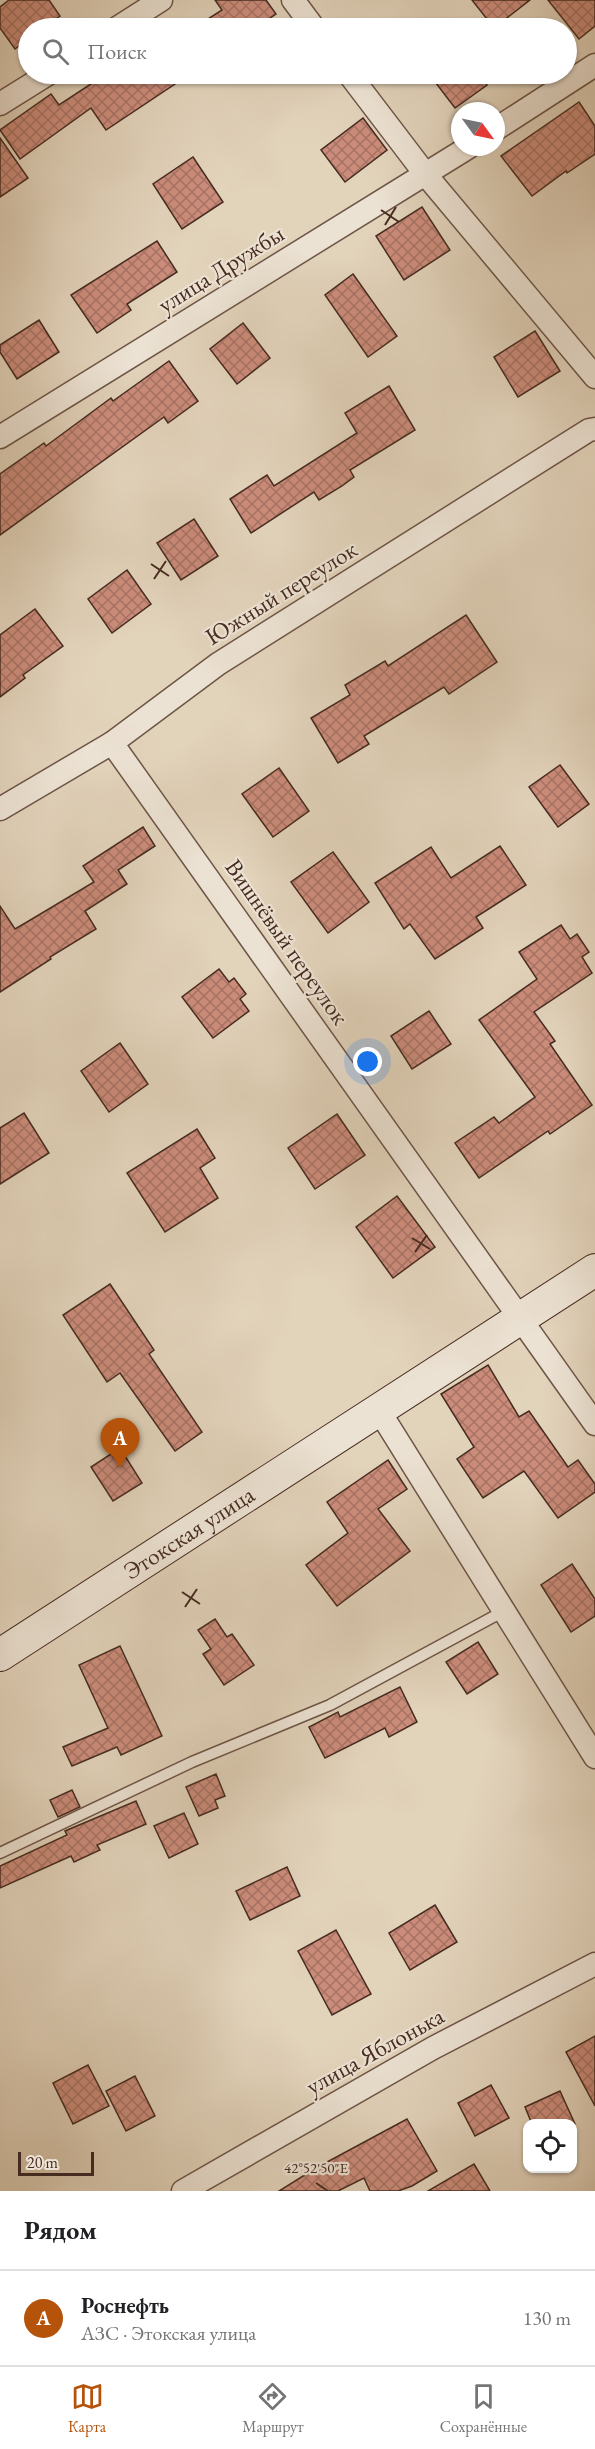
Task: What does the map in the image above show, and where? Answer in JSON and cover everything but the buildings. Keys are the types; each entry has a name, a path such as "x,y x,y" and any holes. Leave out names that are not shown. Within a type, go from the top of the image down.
{"main road":[{"name":"Этокская улица","path":"0,1655 595,1270"}],"street":[{"path":"133,18 161,0"},
{"path":"293,0 306,18"},
{"path":"577,77 595,65"},
{"path":"0,104 32,84"},
{"path":"357,84 426,175 595,377"},
{"path":"505,123 566,84"},
{"name":"улица Дружбы","path":"0,437 455,156"},
{"name":"Южный переулок","path":"0,809 112,743 218,664 589,430 595,429"},
{"name":"Вишнёвый переулок","path":"112,743 521,1318"},
{"path":"521,1318 595,1424"},
{"path":"378,1409 595,1757"},
{"name":"улица Яблонька","path":"183,2191 433,2048 595,1964"}],"lane":[{"path":"0,1853 192,1762 330,1705 504,1611"}],"place":[{"name":"Роснефть","path":"120,1468"}]}
